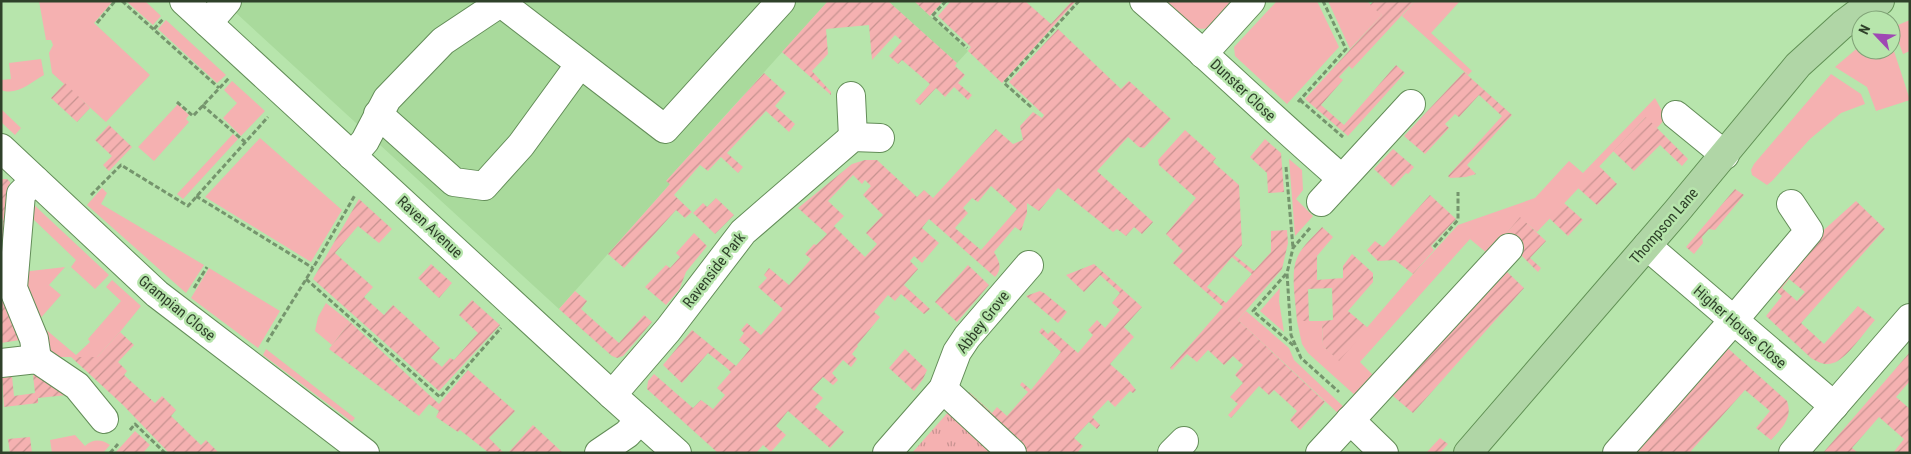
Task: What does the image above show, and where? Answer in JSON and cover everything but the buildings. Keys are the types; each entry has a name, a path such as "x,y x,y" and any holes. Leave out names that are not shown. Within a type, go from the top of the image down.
{"main road":[{"name":"Thompson Lane","path":"1468,453 1725,155 1798,65 1842,25 1870,3"}],"street":[{"path":"208,23 227,1"},
{"path":"352,156 365,141 387,99 443,41 502,2 665,128 781,1"},
{"name":"Dunster Close","path":"1144,1 1293,137 1342,178"},
{"path":"1203,54 1251,1"},
{"name":"Raven Avenue","path":"176,8 208,23 677,453"},
{"path":"378,114 454,182 484,186 521,145 580,64"},
{"path":"851,96 853,137 880,138"},
{"path":"1321,202 1411,104"},
{"path":"1676,115 1725,155"},
{"name":"Ravenside Park","path":"612,395 668,330 743,232 853,137"},
{"name":"Grampian Close","path":"1,148 157,294 365,453"},
{"path":"35,180 21,194 13,288 34,339 37,359"},
{"path":"1617,453 1733,321 1809,230 1791,204"},
{"name":"Higher House Close","path":"1647,246 1834,406"},
{"path":"1320,453 1509,248"},
{"name":"Abbey Grove","path":"887,453 943,389 957,352 967,337 1029,265"},
{"path":"1793,453 1910,318"},
{"path":"1,363 37,359 77,386 104,419"},
{"path":"943,389 1012,453"},
{"path":"600,453 627,434 640,420"},
{"path":"1350,420 1384,453"}],"path":[{"path":"97,23 115,1"},
{"path":"122,1 220,88"},
{"path":"946,1 932,16 968,48"},
{"path":"1031,107 1004,83 1079,1"},
{"path":"1295,105 1346,49 1323,1"},
{"path":"154,29 176,8"},
{"path":"177,102 193,116 233,73"},
{"path":"1300,100 1350,143"},
{"path":"202,105 245,142"},
{"path":"88,198 121,165 188,206 273,111"},
{"path":"1286,166 1293,248 1287,273 1291,335 1301,358 1352,404 1350,420"},
{"path":"1434,246 1458,220 1458,192"},
{"path":"264,346 313,268 355,195"},
{"path":"196,196 313,268"},
{"path":"1293,248 1317,220 1321,202"},
{"path":"192,291 207,267"},
{"path":"1287,273 1253,311 1295,346"},
{"path":"306,279 440,396 506,323"},
{"path":"135,424 165,453"}],"shaded area":[{"path":"223,1 828,1 667,180 670,184 559,309"},
{"path":"888,1 914,1 968,51 957,63"}],"green space":[{"path":"39,1 113,1 94,23 150,75 106,122 52,73 49,53 53,45 51,40 46,40"},
{"path":"126,1 145,1 161,16 153,25"},
{"path":"828,1 888,1 957,63 955,66 965,75 958,83 972,95 968,100 954,87 945,97 936,88 920,105 915,101 930,84 902,60 898,64 889,56 902,41 895,35 872,60 869,25 826,29 828,54 812,71 831,92 831,95 782,52"},
{"path":"914,1 943,1 930,16"},
{"path":"951,1 1025,1 1051,24 1072,1 1076,1 1002,83 968,51 971,47 938,16"},
{"path":"1165,1 1233,1 1215,22 1204,29 1198,28 1186,21"},
{"path":"1277,1 1317,1 1339,47 1287,104 1235,56 1234,47"},
{"path":"1328,1 1367,1 1382,15 1350,49"},
{"path":"1374,1 1415,1 1352,69 1349,66 1339,77 1343,80 1321,105 1344,125 1396,65 1405,73 1348,136 1305,99 1382,15 1370,5"},
{"path":"1415,1 1460,1 1431,33 1472,71 1468,75 1402,16"},
{"path":"166,20 226,75 217,83 158,29"},
{"path":"1910,20 1910,51 1903,54 1901,49 1901,24"},
{"path":"1058,29 1121,89 1129,81 1171,119 1144,148 1139,147 1128,137 1097,171 1153,222 1142,234 1134,227 1126,236 1117,229 1113,232 1058,188 1039,211 1027,203 1027,213 1021,231 1015,227 994,252 999,261 1000,268 995,277 929,219 922,228 939,243 922,263 914,256 910,261 918,269 904,285 930,309 924,314 901,294 895,301 888,295 874,312 880,317 852,354 857,359 851,367 843,360 832,373 838,380 833,385 823,377 812,389 823,398 815,407 844,432 830,448 788,411 776,426 786,435 771,452 763,445 756,453 718,453 647,389 648,381 654,374 693,408 701,400 713,409 725,395 717,388 731,372 728,369 708,353 682,383 663,365 692,330 736,366 750,349 739,340 744,333 741,330 747,323 761,335 783,309 758,287 767,278 764,275 769,268 789,285 811,259 805,254 827,234 798,208 852,164 865,160 877,160 917,197 924,190 933,198 996,129 1013,144 1023,140 1020,126 1033,112 1042,118 1044,115 1009,82","holes":["853,175 862,184 865,180 871,186 863,195 883,215 866,233 877,244 865,257 834,226 844,216 828,201","991,186 1017,209 981,250 955,228 968,213 963,208 972,198 978,202"]},
{"path":"1851,53 1851,60 1897,60 1910,100 1876,111 1867,87 1835,67"},
{"path":"41,59 44,75 18,90 1,90 1,80 11,79 9,63"},
{"path":"1464,72 1512,115 1467,165 1476,174 1450,178 1448,176 1502,116 1479,95 1459,117 1455,114 1445,124 1449,128 1425,154 1404,136"},
{"path":"764,73 786,93 775,106 795,124 789,132 766,111 727,153 743,167 738,173 721,157 708,171 700,165 674,195 692,212 685,218 676,210 624,268 608,254 670,184 666,181"},
{"path":"1831,74 1861,94 1865,104 1841,113 1810,139 1767,185 1752,175 1751,170 1754,164"},
{"path":"232,81 265,111 241,136 223,118 237,103 224,90"},
{"path":"65,83 90,108 77,122 51,98"},
{"path":"1655,98 1666,118 1657,128 1645,118 1537,232 1520,218 1488,254 1470,239 1360,362 1375,377 1357,397 1308,353 1302,344 1297,321 1322,321 1323,346 1339,360 1458,225 1535,198 1569,161 1583,173"},
{"path":"178,104 189,115 186,119 189,122 154,161 138,147"},
{"path":"1,109 21,128 15,135 1,122"},
{"path":"1646,117 1688,159 1682,166 1660,145 1634,171 1613,151"},
{"path":"109,125 132,147 109,171 103,165 112,156 95,140"},
{"path":"1185,130 1216,158 1213,162 1239,185 1242,245 1234,255 1254,271 1271,252 1271,231 1287,230 1288,243 1282,269 1238,320 1325,402 1300,430 1290,420 1297,411 1274,390 1269,395 1259,386 1231,418 1228,415 1238,404 1230,397 1243,383 1235,375 1243,365 1233,356 1224,365 1208,350 1197,362 1187,354 1172,370 1170,368 1223,307 1173,263 1183,251 1166,234 1196,198 1159,165 1158,160","holes":["1232,257 1252,274 1226,303 1207,287"]},
{"path":"233,134 238,139 183,199 177,194"},
{"path":"260,138 342,210 311,262 205,197"},
{"path":"1265,139 1281,153 1284,192 1268,193 1267,173 1250,157"},
{"path":"1393,149 1414,167 1393,187 1374,169"},
{"path":"1289,159 1302,170 1303,190 1296,199 1313,216 1295,236"},
{"path":"1599,166 1617,184 1597,205 1578,188"},
{"path":"1,179 7,179 10,182 6,258 1,258 3,219 1,218"},
{"path":"102,188 107,193 101,204 204,265 186,293 87,205"},
{"path":"1735,189 1744,195 1715,230 1709,229 1702,237 1703,243 1694,254 1686,247"},
{"path":"1430,195 1456,219 1431,246 1434,250 1413,274 1395,260 1378,261 1367,250 1375,241 1383,247"},
{"path":"716,198 734,215 715,234 693,213 703,203 707,207"},
{"path":"359,199 392,229 379,243 358,226 335,253 373,287 364,297 384,315 393,305 440,348 431,358 442,367 450,358 454,360 478,333 459,315 472,300 500,325 439,391 313,279"},
{"path":"1856,201 1885,229 1801,323 1824,344 1858,306 1875,320 1844,357 1830,364 1811,358 1766,316 1782,296 1772,287 1816,237","holes":["1789,279 1805,292 1797,301 1782,288"]},
{"path":"32,203 109,275 95,289 71,267 76,260 32,218"},
{"path":"1564,203 1583,220 1568,236 1549,218"},
{"path":"1520,217 1546,241 1530,258 1541,268 1538,272 1518,252 1521,248 1505,235"},
{"path":"1322,227 1333,237 1317,256 1317,280 1343,278 1343,266 1352,254 1373,273 1373,282 1348,311 1368,328 1339,361 1323,346 1322,321 1333,320 1332,288 1308,289 1309,321 1297,321 1294,280 1295,264 1302,250"},
{"path":"694,233 707,246 686,272 679,290 666,305 645,287 666,265 670,268 680,257 676,253"},
{"path":"431,264 452,283 439,298 418,278"},
{"path":"1094,264 1142,307 1124,327 1134,337 1110,364 1136,390 1133,393 1130,391 1115,407 1108,400 1092,417 1100,425 1097,429 1089,422 1074,438 1083,446 1077,453 1022,453 966,396 969,392 992,413 997,407 1007,416 1028,392 1020,385 1022,382 1031,390 1061,352 1039,332 1042,328 1048,334 1052,330 1078,353 1093,335 1088,330 1097,320 1105,328 1120,310 1112,303 1120,293 1100,275 1084,292 1066,275"},
{"path":"968,265 989,285 957,322 935,302"},
{"path":"65,267 49,285 61,295 37,322 22,287 22,272"},
{"path":"209,268 280,311 258,348 191,298"},
{"path":"1503,268 1524,288 1413,413 1386,390"},
{"path":"112,280 141,306 97,357 53,357 38,323 76,355 90,342 88,339 121,301 106,287"},
{"path":"1280,288 1279,301 1284,332 1260,311"},
{"path":"575,291 587,301 581,309 619,343 644,315 652,322 623,356 617,358 612,356 559,309"},
{"path":"1040,291 1067,312 1058,323 1026,296"},
{"path":"1,295 26,339 1,343"},
{"path":"326,303 350,322 332,345 315,331 318,317"},
{"path":"1246,311 1289,348 1294,360 1347,410 1342,417 1238,320"},
{"path":"350,322 439,404 468,370 515,411 489,438 504,453 489,453 460,430 458,432 436,417 439,411 429,404 419,416 329,349"},
{"path":"120,332 134,345 118,362 127,371 124,375 155,403 162,396 176,410 171,416 201,445 206,440 219,453 169,453 123,405 71,357 97,357"},
{"path":"1722,343 1787,401 1789,413 1779,431 1771,440 1756,428 1770,411 1745,390 1691,451 1692,453 1625,453"},
{"path":"266,349 355,418 352,422 263,355"},
{"path":"905,349 927,370 914,391 889,368"},
{"path":"1910,352 1910,381 1896,397 1910,409 1910,453 1893,453 1904,439 1879,417 1852,448 1858,453 1823,453"},
{"path":"37,374 67,395 38,398 38,403 4,407 2,378 12,376 14,396 35,393 33,375"},
{"path":"950,410 996,453 912,453"},
{"path":"533,425 563,453 508,453"},
{"path":"135,431 150,445 143,453 115,453"},
{"path":"75,435 85,446 97,441 110,445 103,453 52,453 50,440"},
{"path":"30,437 32,453 10,453 8,439"},
{"path":"1440,438 1448,444 1440,453 1426,453"}]}
